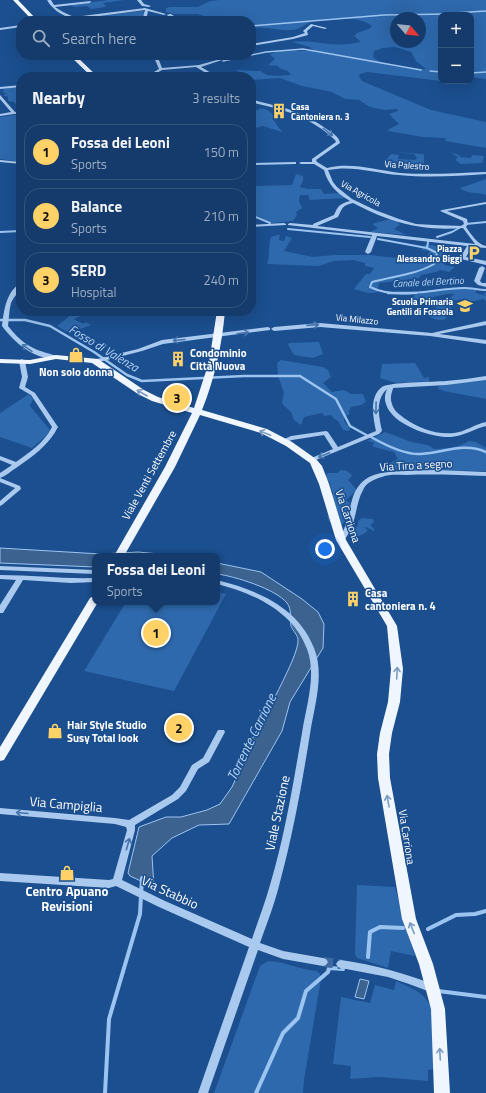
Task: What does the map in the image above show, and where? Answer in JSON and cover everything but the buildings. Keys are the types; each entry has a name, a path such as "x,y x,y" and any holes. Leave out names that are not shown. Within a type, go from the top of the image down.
{"main road":[{"path":"15,0 31,16"},
{"path":"77,60 90,72"},
{"name":"Viale Venti Settembre","path":"121,552 164,478 197,412 210,371 218,336 220,316"},
{"path":"0,361 33,361 56,357"},
{"name":"Via Carriona","path":"56,357 97,360 141,392 155,399 264,432 283,441 311,460 317,466 341,540 392,626 397,670 394,702 386,733 383,754 384,778 409,919 426,964 434,989 438,1009 442,1093"},
{"path":"0,757 92,603"}],"street":[{"path":"49,0 57,11 70,16"},
{"path":"138,0 143,5 164,14"},
{"path":"52,6 90,2"},
{"path":"88,16 148,7"},
{"path":"145,16 148,7"},
{"path":"256,44 294,38 307,34 305,31 312,25 325,28"},
{"path":"0,29 16,27"},
{"path":"157,60 160,69"},
{"path":"156,72 160,69 199,66 220,60"},
{"path":"199,66 208,72"},
{"path":"0,88 16,86"},
{"path":"0,96 14,112 0,115"},
{"path":"268,105 266,103 272,101 276,104"},
{"path":"256,103 319,120"},
{"path":"302,116 330,133 338,141 335,145 314,160 315,163"},
{"path":"0,161 16,163"},
{"path":"256,164 294,163"},
{"path":"301,163 315,163 326,169"},
{"name":"Via Palestro","path":"326,169 341,167 400,174 429,175 486,173"},
{"name":"Via Agricola","path":"326,169 334,188 355,201 391,217 415,225 432,227 464,227"},
{"path":"310,226 331,219 336,216 340,207 344,204 355,201"},
{"path":"484,247 472,238 464,227 466,224 465,220 442,211 486,203"},
{"path":"256,226 281,224"},
{"path":"290,224 484,247"},
{"path":"368,252 375,234"},
{"path":"470,245 463,258 484,264 477,281 480,284 486,285"},
{"name":"Via Carriona","path":"16,291 10,299 4,327 24,346 34,352 56,357"},
{"path":"430,334 443,330 465,328 486,323"},
{"name":"Via Milazzo","path":"97,360 140,350 162,342 271,329 320,325 430,334 486,342"},
{"path":"0,476 41,445 51,436 55,427 33,394 22,388 25,376 22,361"},
{"path":"311,460 365,438 379,430 375,405 384,388 391,386 446,383 486,378"},
{"path":"391,386 388,400 391,411 413,427 424,432 432,434 461,434 486,424"},
{"path":"283,441 290,438 326,433 337,450"},
{"path":"0,458 15,464"},
{"name":"Via Tiro a segno","path":"341,540 348,529 357,492 361,486 375,476 383,474 435,472 486,474"},
{"path":"0,480 18,487 18,489 0,504"},
{"path":"0,568 92,572"},
{"path":"0,611 21,577"},
{"path":"0,578 21,577 77,581 92,580"},
{"name":"Viale Stazione","path":"203,1093 218,1048 241,988 274,885 302,761 314,684 314,666 311,651 300,627 276,606 245,590 220,583"},
{"path":"0,877 120,884 132,830 130,824 175,797 183,789 195,767 206,760 221,732"},
{"name":"Via Campiglia","path":"0,811 114,821 130,824"},
{"name":"Via Stabbio","path":"120,884 255,945 283,955 323,962"},
{"path":"341,964 378,970 419,982 434,989"}],"shaded area":[{"path":"108,0 124,0 103,3 106,6 105,7 91,9 87,6 74,7 71,5"},
{"path":"220,0 486,0 486,79 474,77 474,12 438,12 438,81 367,72 360,74 359,76 362,81 431,110 486,122 486,148 445,141 446,138 423,137 388,131 399,124 389,114 398,111 397,109 384,110 370,107 359,100 345,99 332,92 302,86 280,78 256,80 256,72 239,72 236,70 260,71 267,75 275,76 291,75 288,71 279,68 278,66 268,65 275,59 270,55 275,52 285,50 313,50 310,47 292,42 297,41 330,44 350,44 361,42 354,36 372,26 361,20 344,18 328,19 314,21 294,30 281,30 256,28 256,16 204,16 197,14 173,14 166,12 166,8 198,7 210,1"},
{"path":"142,11 145,12 143,16 100,16"},
{"path":"16,87 16,105 14,102 8,101 8,97 3,95 7,93 2,92 4,91 3,89"},
{"path":"258,109 268,110 276,118 272,118 282,132 263,126 256,128 256,110 259,110"},
{"path":"16,115 16,161 0,159 0,117"},
{"path":"395,152 424,154 424,165 385,161 391,154 399,155 398,159 415,160 417,158 414,154"},
{"path":"451,153 457,154 461,157 471,158 472,155 484,156 482,163 461,164 455,160 458,157"},
{"path":"296,174 303,176 303,181 300,187 308,189 321,189 324,194 339,193 346,198 310,200 308,195 300,195 299,201 302,208 296,212 297,215 293,221 272,223 256,215 256,186 292,185"},
{"path":"486,179 486,195 465,191 460,188"},
{"path":"390,219 400,222 398,223 400,225 394,229 407,235 370,232 378,228 372,224"},
{"path":"280,235 279,240 284,241 286,236 292,238 284,251 313,257 333,255 370,255 415,260 427,256 430,251 421,250 425,245 433,245 446,251 445,256 441,259 446,262 444,265 455,267 449,272 440,270 421,275 419,278 379,283 377,292 368,293 354,289 366,274 370,274 374,268 365,266 365,263 353,260 334,261 319,266 267,264 271,237"},
{"path":"459,287 476,290 476,293 486,296 486,301 483,299 472,301 454,301 449,304 451,308 446,314 446,319 439,320 428,315 436,313 434,311 437,308 432,306 444,303 436,301 450,302 449,299 454,294 420,300 412,299 415,295 426,291"},
{"path":"70,316 81,316 74,319 83,324 86,322 91,325 69,333 57,326"},
{"path":"319,342 323,354 313,358 294,355 288,345 289,343"},
{"path":"281,360 323,367 328,370 331,377 323,383 332,392 344,390 351,394 363,394 366,402 361,405 351,407 349,415 344,416 344,421 350,429 349,431 343,430 338,421 333,418 332,415 324,416 322,413 304,417 301,425 294,420 291,412 283,405 282,401 284,393 278,376 277,363"},
{"path":"415,363 424,378 429,377 429,381 396,383 380,378 382,364"},
{"path":"486,380 486,399 444,391 437,388 441,385"},
{"path":"29,394 33,399 30,406 50,430 45,437 32,448 0,437 0,413"},
{"path":"385,432 410,442 428,445 434,449 457,446 469,441 476,442 486,448 486,471 385,470 386,465 398,459 394,452 374,447 372,445 375,443 367,441"},
{"path":"341,470 347,471 351,474 352,476 348,480 357,490 346,500 350,503 349,516 341,526 332,525 329,522 328,509 333,493 330,482 325,480 325,476 328,473 337,473"},
{"path":"362,518 373,519 374,522 370,525 374,531 366,527 365,528 368,530 365,533 358,536 352,536 351,534 358,525 358,521"},
{"path":"0,548 92,553 92,567 0,563"},
{"path":"138,552 149,553 120,553"},
{"path":"220,564 261,572 302,599 318,612 324,624 323,648 290,702 282,731 229,824 199,825 172,838 152,856 154,887 130,876 128,873 139,827 166,817 181,817 207,810 220,804 232,787 238,774 240,760 274,699 297,649 298,638 291,626 289,605 274,593 234,577 220,575"},
{"path":"220,593 226,594 174,691 84,671 124,605 220,605"},
{"path":"357,885 395,887 415,956 391,951 388,968 357,958 355,954"},
{"path":"268,961 280,962 317,971 320,974 321,979 303,1093 214,1093 260,966"},
{"path":"360,979 369,981 364,999 355,997"},
{"path":"396,981 422,995 432,1010 434,1069 428,1070 428,1081 379,1077 350,1079 351,1066 333,1064 341,997 370,1003 375,985 394,990"}],"waterway":[{"path":"470,12 486,11"},
{"path":"256,26 384,15 438,14"},
{"path":"256,54 303,49 421,70"},
{"path":"223,61 228,60"},
{"path":"430,71 438,72"},
{"path":"474,73 486,72"},
{"name":"Canale del Bertino","path":"256,217 270,223"},
{"path":"437,237 452,232 466,224 486,222"},
{"name":"Canale del Bertino","path":"288,229 370,237"},
{"path":"0,232 16,231"},
{"name":"Canale del Bertino","path":"378,239 427,248"},
{"name":"Canale del Bertino","path":"427,248 428,242"},
{"name":"Canale del Bertino","path":"393,293 370,287 372,282 419,271 434,264 437,253 427,248"},
{"name":"Canale del Bertino","path":"393,293 417,293 464,288 486,290"},
{"name":"Canale del Bertino","path":"388,293 393,293"},
{"name":"Fosso di Valenza","path":"0,320 25,320 50,326 94,352 127,375 142,381 244,376 300,376 336,399 350,426 368,436"},
{"name":"Fosso di Valenza","path":"371,437 395,449 415,454 461,448 478,449 486,452"},
{"name":"Torrente Carrione","path":"105,1093 109,1019 140,914 142,878"},
{"path":"428,929 456,915 475,914 486,911"},
{"path":"368,957 370,932 380,927 403,928"},
{"path":"256,1093 283,1033 298,1018 306,991 328,972 329,968 343,969"},
{"path":"438,991 486,997"}],"tunnel":[{"path":"323,962 341,964"}],"place":[{"name":"Casa Cantoniera n. 3","path":"279,111"},
{"name":"Piazza Alessandro Biggi","path":"474,253"},
{"name":"Scuola Primaria Gentili di Fossola","path":"465,306"},
{"name":"Non solo donna","path":"76,355"},
{"name":"Condominio Città Nuova","path":"178,359"},
{"name":"SERD","path":"177,398"},
{"name":"Casa cantoniera n. 4","path":"353,599"},
{"name":"Fossa dei Leoni","path":"156,633"},
{"name":"Balance","path":"179,728"},
{"name":"Hair Style Studio Susy Total look","path":"55,731"},
{"name":"Centro Apuano Revisioni","path":"67,873"}]}
